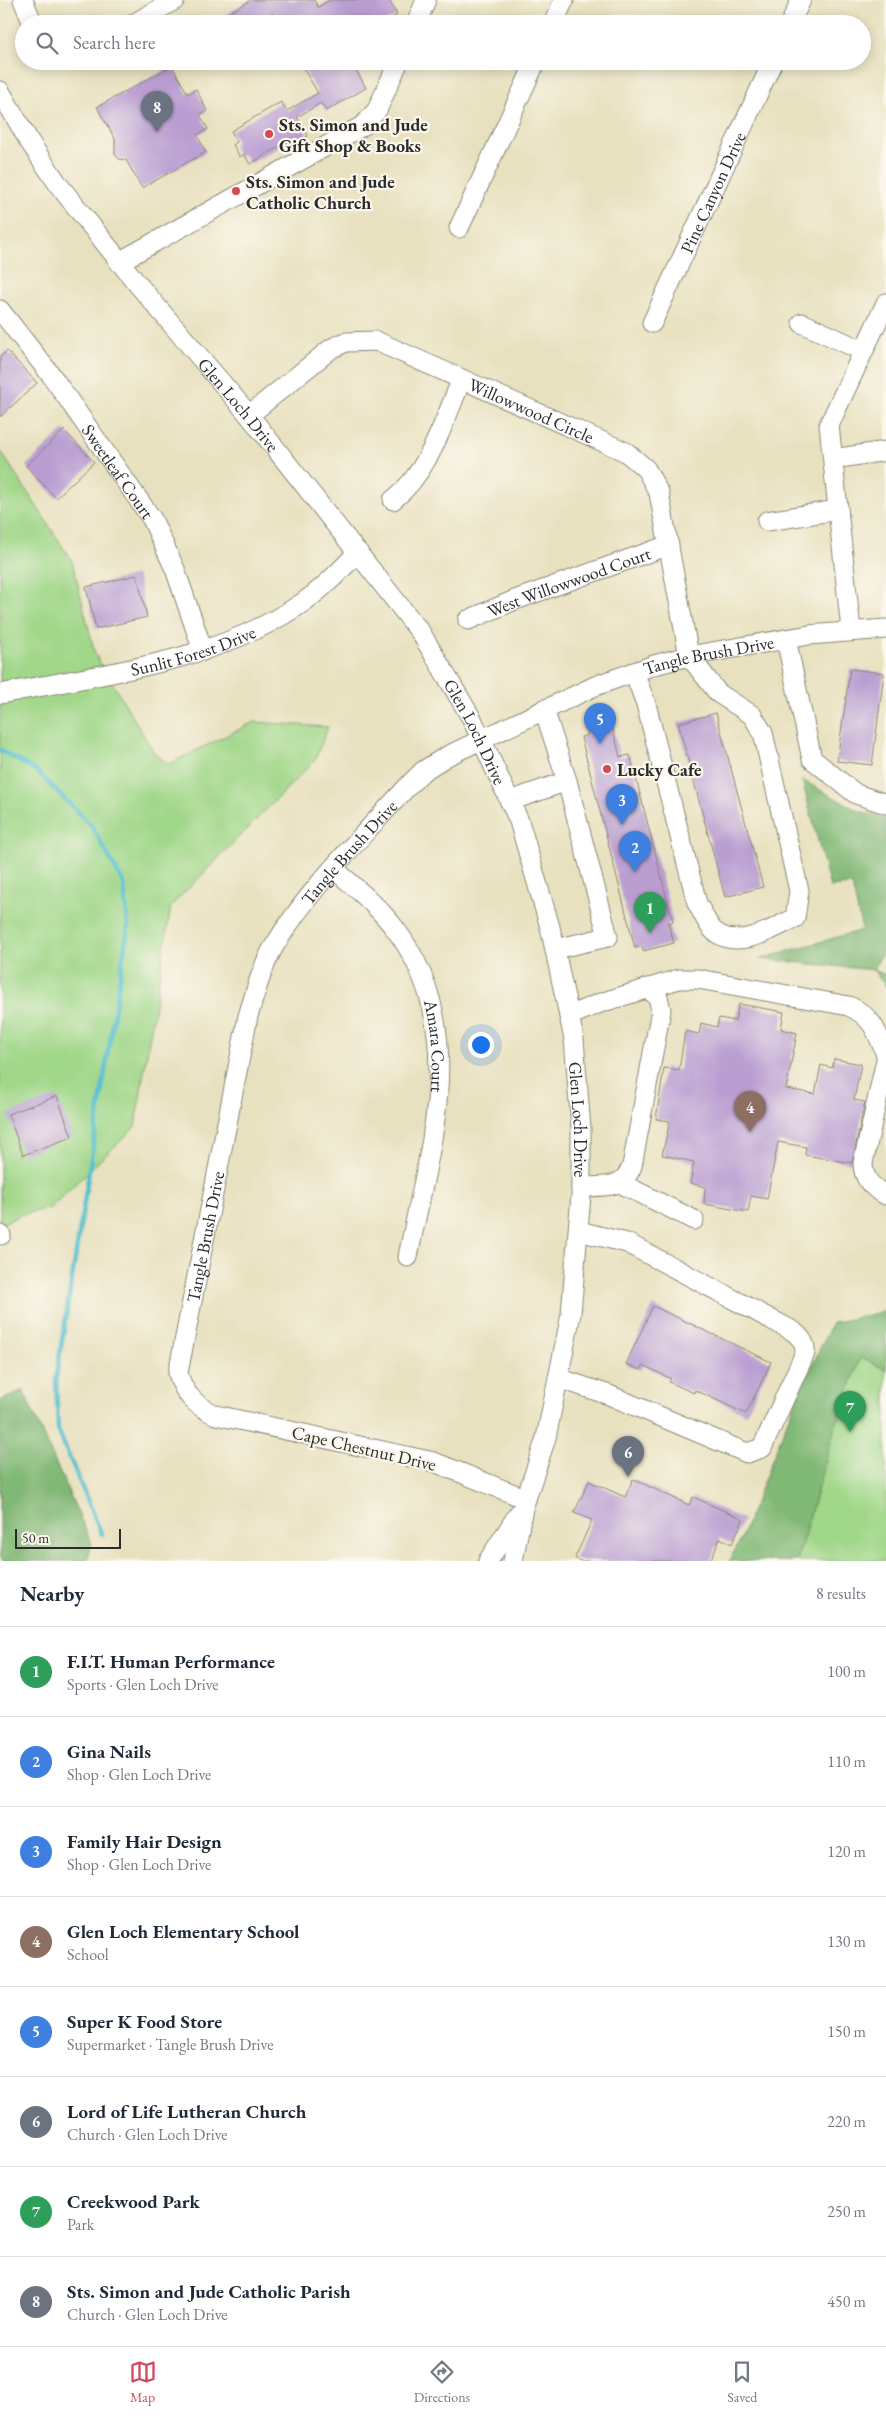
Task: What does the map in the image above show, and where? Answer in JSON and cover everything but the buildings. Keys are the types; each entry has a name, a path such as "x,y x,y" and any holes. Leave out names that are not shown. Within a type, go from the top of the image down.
{"street":[{"path":"23,0 29,15"},
{"path":"149,15 175,0"},
{"path":"420,15 426,0"},
{"path":"557,15 564,0"},
{"path":"794,15 801,0"},
{"path":"119,262 364,125 376,110 395,70"},
{"path":"458,228 532,70"},
{"name":"Pine Canyon Drive","path":"652,323 769,70"},
{"name":"Glen Loch Drive","path":"0,91 29,142 58,184 119,262 249,415 421,633 446,672 481,739 510,801 528,848 555,949 574,1039 581,1129 581,1187 571,1314 546,1438 525,1503 513,1561"},
{"path":"851,630 829,425 885,308"},
{"name":"Sweetleaf Court","path":"0,310 52,375 152,518 175,569 203,651"},
{"path":"802,324 863,351"},
{"name":"Willowwood Circle","path":"249,415 332,348 346,342 376,341 626,452 646,469 659,494 689,656"},
{"path":"393,500 405,491 423,466 462,378"},
{"path":"833,459 886,451"},
{"path":"767,521 838,510"},
{"name":"West Willowwood Court","path":"468,620 515,600 669,545"},
{"name":"Sunlit Forest Drive","path":"0,694 203,651 266,625 297,607 331,580 358,552"},
{"name":"Tangle Brush Drive","path":"199,1408 182,1389 178,1374 248,1016 259,980 272,950 296,914 334,869 423,771 447,756 481,739 595,686 689,656 851,630 886,629"},
{"path":"786,639 812,759 856,794 886,804"},
{"path":"634,672 646,704 698,903 713,931 736,940 761,934 795,918 800,891 763,733 752,715 718,693 689,656"},
{"path":"544,709 567,781 608,937 555,949"},
{"path":"510,801 567,781"},
{"name":"Amara Court","path":"334,869 374,905 396,930 415,959 430,995 437,1023 440,1082 408,1257"},
{"path":"569,1016 600,1003 646,988 678,979 698,979 849,1006 863,1012 872,1022 886,1055"},
{"path":"581,1187 620,1183 628,1177 632,1166 659,1023 660,1002 658,997 646,988"},
{"path":"886,1060 863,1164 863,1174 871,1186 886,1195"},
{"path":"620,1183 694,1220"},
{"path":"558,1378 609,1395 747,1453 762,1448 805,1354 802,1339 793,1331 627,1243 579,1231"},
{"name":"Cape Chestnut Drive","path":"199,1408 235,1420 434,1462 525,1503"},
{"name":"Glen Loch Drive","path":"488,1561 525,1503"}],"green space":[{"path":"0,450 72,561 95,654 155,754 169,764 254,722 328,727 315,760 171,906 135,1127 50,1208 20,1215 0,1225"},
{"path":"802,780 859,811 886,819 886,947 873,970 760,959 862,930 852,885 830,887"},
{"path":"873,970 886,975 886,987"},
{"path":"886,1311 886,1370 861,1357 836,1424 797,1561 729,1561 740,1541 794,1404 832,1323"},
{"path":"853,1325 886,1341 886,1561 764,1561"},
{"path":"23,1390 92,1544 87,1561 3,1561 0,1557 0,1401"}],"waterway":[{"path":"0,750 36,771 91,825 124,884 128,927 56,1378 58,1430 102,1535"}],"place":[{"name":"Sts. Simon and Jude Catholic Parish","path":"157,132"},
{"name":"Sts. Simon and Jude Gift Shop & Books","path":"269,134"},
{"name":"Sts. Simon and Jude Catholic Church","path":"236,191"},
{"name":"Super K Food Store","path":"600,744"},
{"name":"Lucky Cafe","path":"607,769"},
{"name":"Family Hair Design","path":"622,825"},
{"name":"Gina Nails","path":"635,872"},
{"name":"F.I.T. Human Performance","path":"650,933"},
{"name":"Glen Loch Elementary School","path":"750,1132"},
{"name":"Creekwood Park","path":"850,1432"},
{"name":"Lord of Life Lutheran Church","path":"628,1477"}]}
